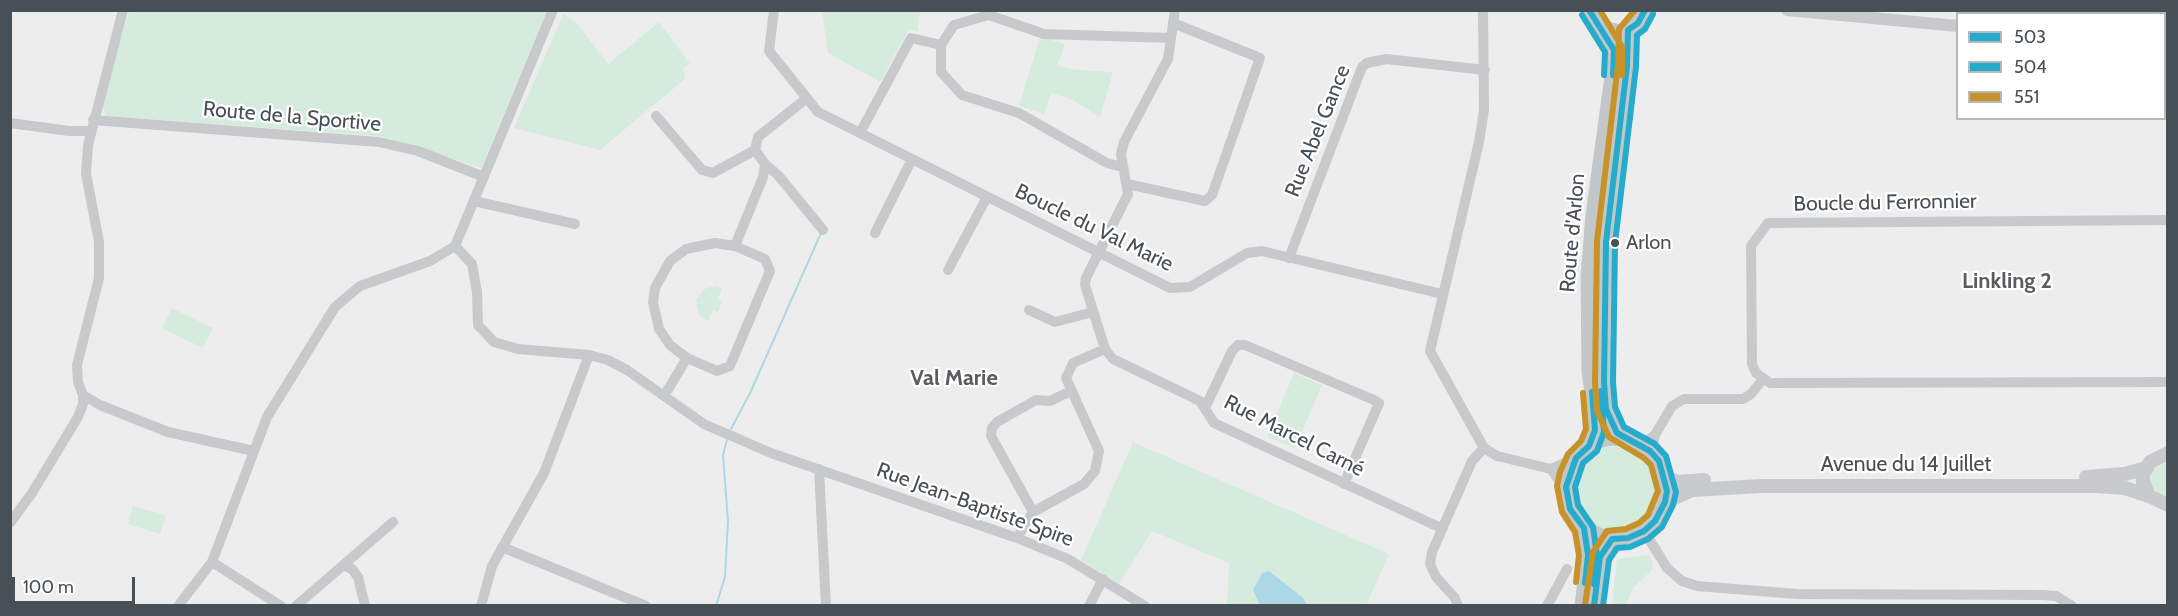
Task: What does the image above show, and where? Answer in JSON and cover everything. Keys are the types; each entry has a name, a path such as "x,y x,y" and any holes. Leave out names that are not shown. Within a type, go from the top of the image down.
{"main road":[{"name":"Route d'Arlon","path":"1589,10 1614,51 1593,215 1588,277 1589,371 1595,415 1595,430 1589,446"},
{"path":"1601,27 1619,32 1628,30 1638,23 1647,11"},
{"name":"Route d'Arlon","path":"1626,439 1617,433 1606,409 1603,332 1606,242 1627,66 1628,30"},
{"path":"1607,439 1626,439 1647,449 1659,461 1665,478 1665,502 1655,521 1644,531 1629,538 1612,539 1584,528 1570,509 1566,490 1568,475 1576,458 1589,446 1607,439"},
{"path":"2149,496 2143,482 2146,468 2155,457 2168,453"},
{"name":"Avenue du 14 Juillet","path":"1665,478 1678,482 1761,477 2106,477 2146,468"},
{"name":"Avenue du 14 Juillet","path":"1665,502 1692,490 1761,486 2096,486 2125,488 2168,505"},
{"path":"1582,606 1588,555 1584,528"},
{"path":"1594,606 1600,557 1612,539"}],"street":[{"path":"123,10 91,125 86,174 99,242 99,278 77,365 78,382 84,395 100,405 168,432 254,451"},
{"path":"178,606 212,562 254,451 281,392 335,308 360,286 430,261 454,246 553,10"},
{"name":"Boucle du Val Marie","path":"774,10 769,51 819,112 1170,288 1190,287 1247,253 1262,251 1442,294"},
{"path":"1017,538 1034,512 1083,484 1095,471 1099,451 1066,378 1073,363 1106,350 1085,285 1086,278 1128,195 1121,154 1124,142 1168,59 1175,10"},
{"path":"1483,10 1484,110 1479,142 1430,351 1484,448 1497,456 1551,469 1576,458"},
{"path":"1787,10 1956,26"},
{"path":"1122,167 1107,164 1019,113 962,95 941,72 941,45 954,25 989,15 1044,34 1171,38"},
{"path":"1127,183 1205,201 1212,195 1260,58 1173,23"},
{"path":"860,133 911,38 941,45"},
{"name":"Rue Abel Gance","path":"1290,258 1362,67 1367,63 1386,59 1485,70"},
{"path":"656,116 702,170 713,173 754,150 758,137 807,98"},
{"name":"Route de la Sportive","path":"10,123 69,131 91,125 379,142 418,151 484,177"},
{"path":"754,150 778,175 823,230"},
{"path":"875,233 912,159"},
{"path":"735,246 763,177 765,164"},
{"path":"948,270 987,197"},
{"path":"474,201 575,224"},
{"name":"Boucle du Ferronnier","path":"1762,379 1752,364 1751,246 1768,223 2168,220"},
{"path":"715,243 735,246 765,259 770,271 730,366 717,371 687,358 670,345 658,329 653,302 655,288 670,261 686,249 715,243"},
{"name":"Rue Jean-Baptiste Spire","path":"454,246 472,264 477,292 478,325 494,342 518,349 589,355 608,360 627,370 704,424 771,453 1017,538 1068,559 1145,606"},
{"path":"1029,310 1055,322 1093,312"},
{"path":"1206,408 1232,351 1238,345 1245,345 1374,400 1379,403 1344,484"},
{"name":"Rue Marcel Carné","path":"1106,350 1113,359 1200,401 1214,423 1441,528"},
{"path":"481,606 492,566 544,473 589,355"},
{"path":"664,396 687,358"},
{"path":"1647,449 1672,406 1684,399 1743,399 1751,394 1762,379 1781,384 2168,381"},
{"path":"1034,512 991,435 992,428 1035,400 1050,401 1071,391"},
{"path":"10,523 32,493 78,417 84,395"},
{"path":"1458,606 1436,577 1430,564 1441,528 1472,461 1484,448"},
{"path":"819,469 826,606"},
{"path":"1551,469 1566,490"},
{"path":"296,606 393,522"},
{"path":"1644,531 1667,568 1682,581 1697,586 1797,594 2043,595 2056,596 2072,606"},
{"path":"502,547 646,606"},
{"path":"212,562 281,606"},
{"path":"344,565 352,569 358,577 365,606"},
{"path":"1547,606 1567,569"},
{"path":"1089,606 1102,579"}],"green space":[{"path":"129,11 547,11 481,168 380,136 106,116 102,105"},
{"path":"822,11 920,11 918,31 909,29 880,82 828,53"},
{"path":"563,14 576,22 608,64 659,22 690,64 683,69 685,79 600,150 514,128"},
{"path":"1040,37 1065,44 1057,66 1113,72 1100,117 1071,99 1051,93 1044,114 1019,106"},
{"path":"717,286 722,289 718,299 722,301 718,312 713,310 708,321 699,315 696,299 706,288"},
{"path":"172,308 213,328 203,348 162,328"},
{"path":"1294,373 1322,385 1295,448 1267,437"},
{"path":"1133,442 1389,554 1366,606 1227,605 1229,563 1152,531 1119,584 1081,560"},
{"path":"1617,446 1642,453 1654,465 1661,490 1654,515 1642,527 1617,534 1592,527 1580,515 1573,490 1580,465 1592,453"},
{"path":"2167,462 2167,499 2154,492 2150,481 2154,469"},
{"path":"133,506 166,515 160,534 128,524"},
{"path":"1649,555 1653,563 1652,570 1632,589 1626,605 1612,605 1617,559"}],"water":[{"path":"1269,571 1303,598 1307,605 1260,605 1253,590 1262,573"}],"waterway":[{"path":"731,429 751,391 821,233"},
{"path":"716,606 725,577 728,521 723,455 727,440"}],"transit line":[{"name":"503","path":"1589,10 1614,50 1613,75"},
{"name":"551","path":"1600,10 1622,47 1622,75"},
{"name":"551","path":"1585,605 1593,552 1607,531 1626,529 1639,523 1648,515 1658,491 1651,465 1644,458 1609,437 1597,411 1595,383 1597,241 1618,65 1619,29 1635,10"},
{"name":"503","path":"1594,606 1600,557 1612,539 1628,538 1644,531 1655,521 1665,502 1667,491 1659,461 1650,451 1617,433 1606,409 1604,382 1606,242 1627,66 1628,30 1638,23 1645,10"},
{"name":"504","path":"1603,606 1609,560 1617,548 1630,547 1648,539 1662,527 1673,505 1676,492 1666,456 1655,444 1624,427 1615,407 1613,382 1615,243 1636,67 1637,35 1645,29 1653,14"},
{"name":"504","path":"1582,15 1605,52 1604,75"},
{"name":"504","path":"1594,584 1597,555 1593,527 1578,505 1575,487 1583,463 1597,451 1604,432 1601,391"},
{"name":"503","path":"1585,583 1588,555 1584,528 1570,509 1566,487 1576,458 1589,446 1595,430 1592,392"},
{"name":"551","path":"1576,582 1579,555 1575,532 1562,512 1557,486 1568,454 1581,441 1586,429 1583,393"}],"place":[{"name":"Arlon","path":"1615,243"}],"district":[{"name":"Linkling 2","path":"2007,282"},
{"name":"Val Marie","path":"954,379"}]}
